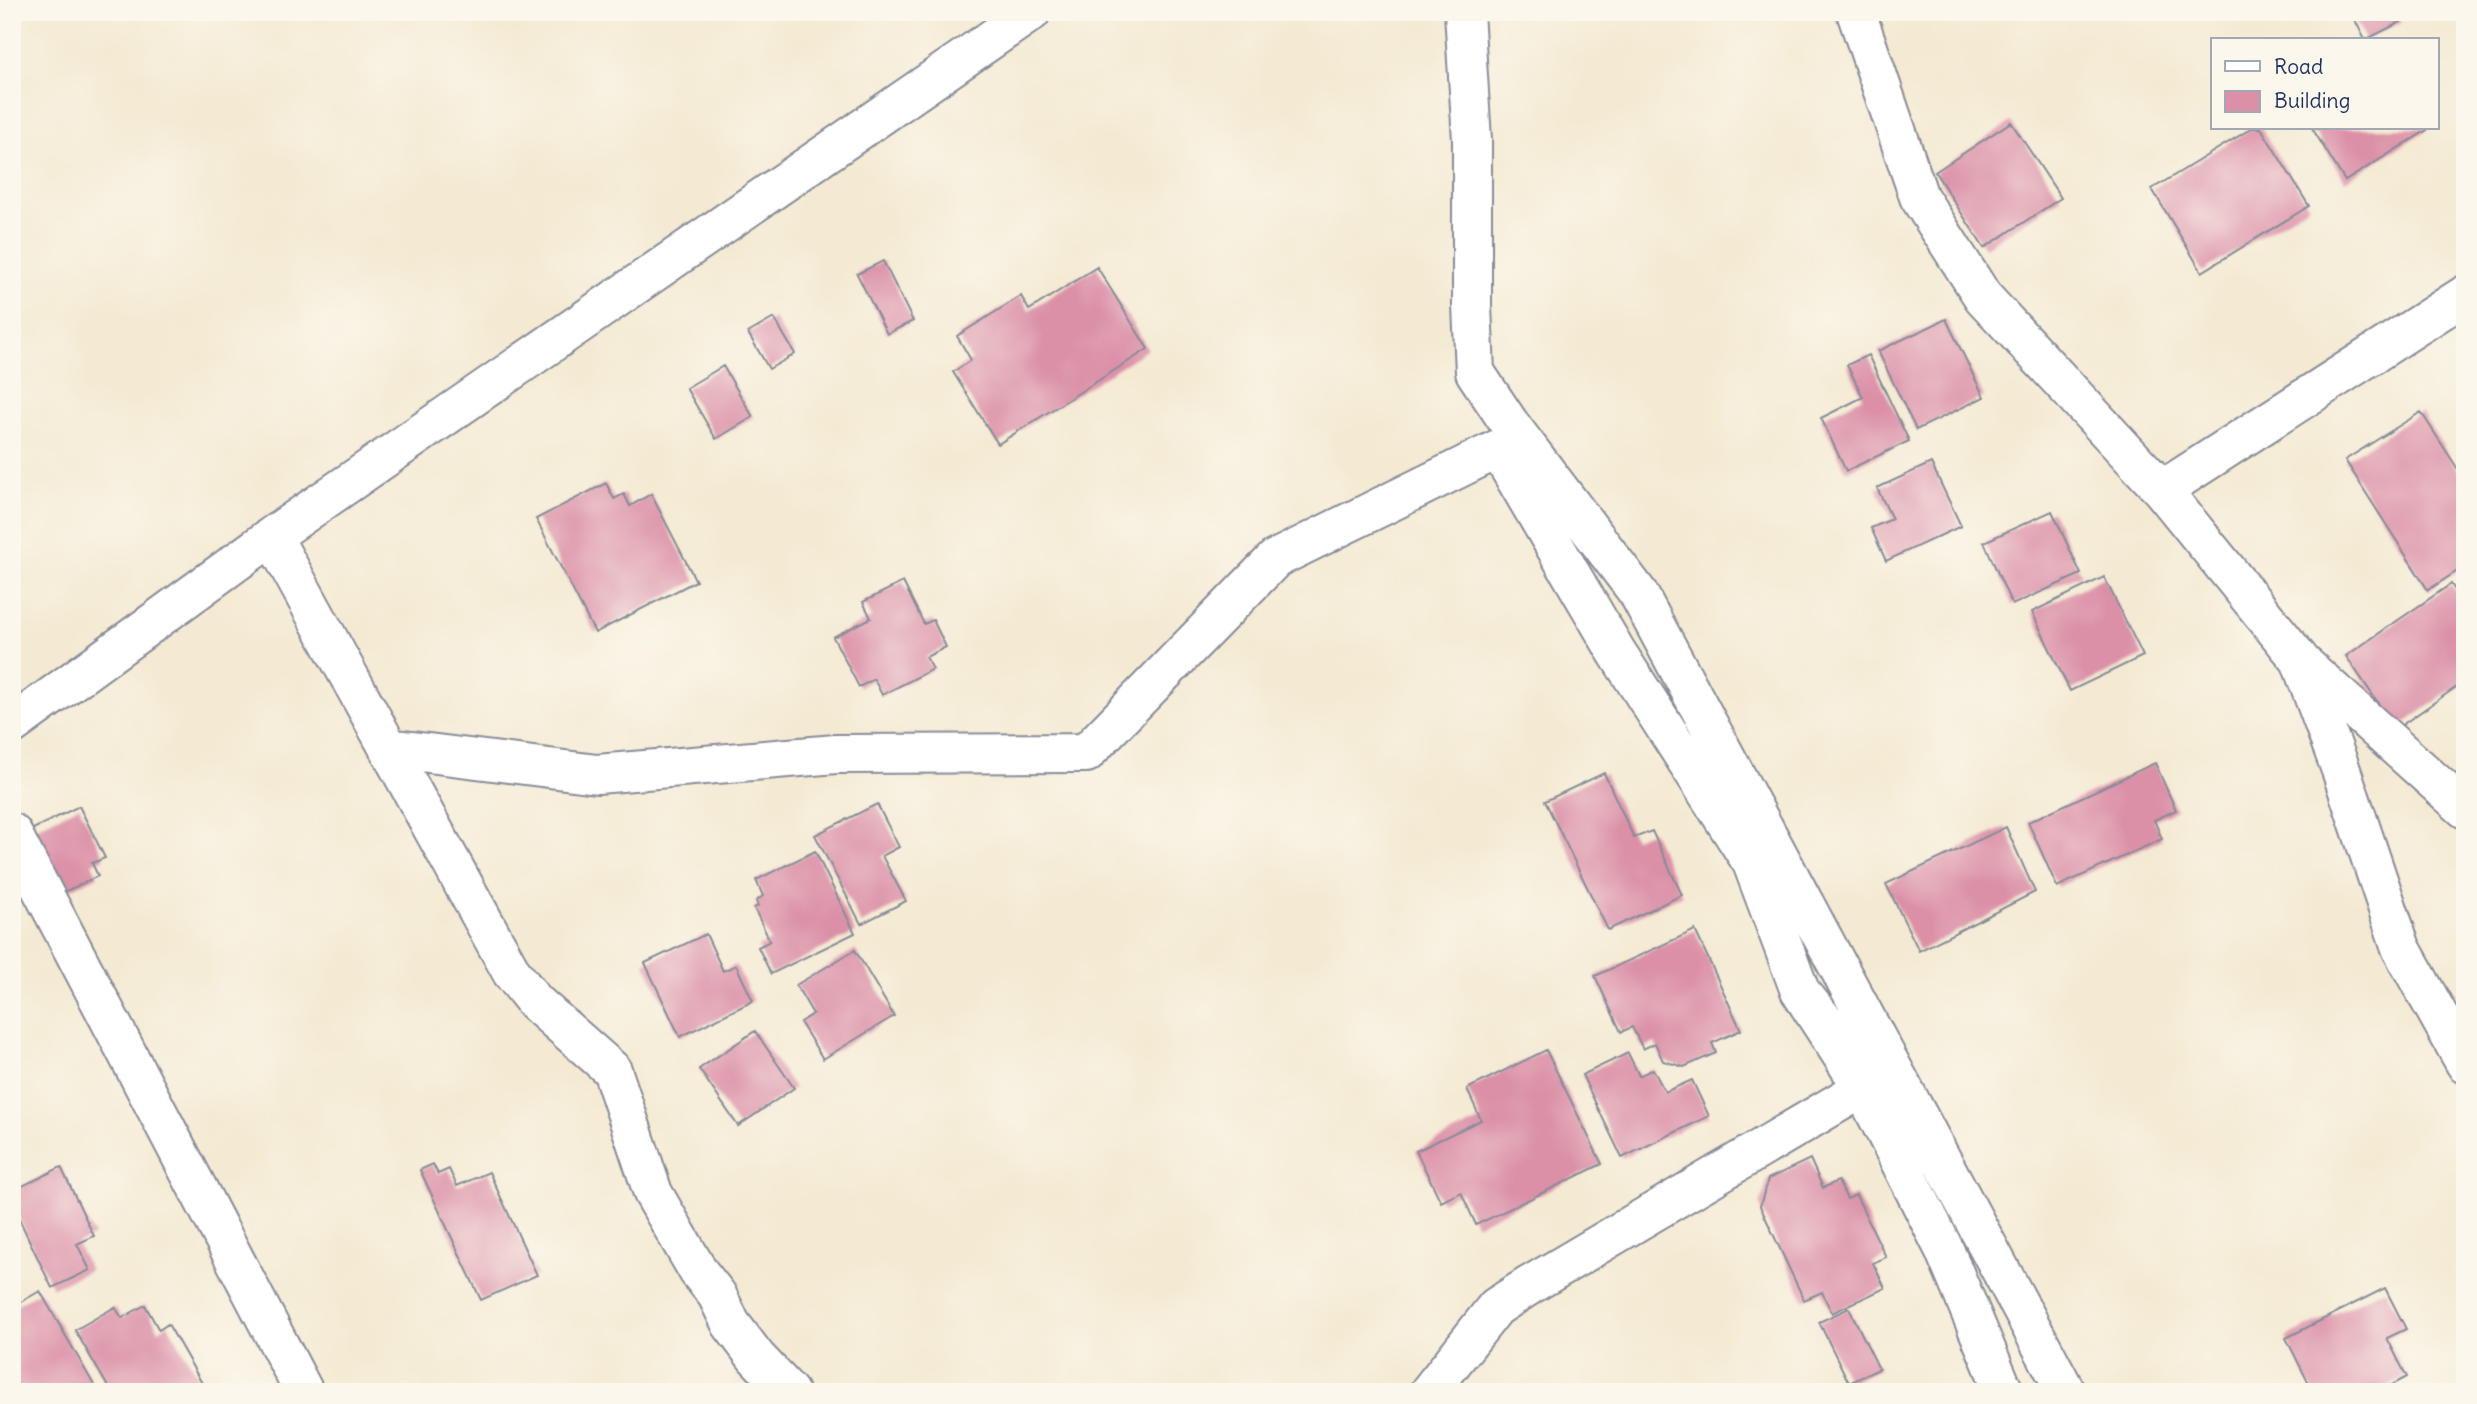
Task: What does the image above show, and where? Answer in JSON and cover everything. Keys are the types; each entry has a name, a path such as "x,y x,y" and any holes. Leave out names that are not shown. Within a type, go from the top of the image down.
{"street":[{"path":"12,725 272,536 1031,12"},
{"path":"1464,12 1472,139 1472,306 1475,372 1509,424 1638,593 2066,1392"},
{"path":"1856,12 1919,197 1983,297 2162,490 2300,660 2465,809"},
{"path":"2162,490 2465,295"},
{"path":"388,748 597,774 836,754 1086,753 1275,559 1498,449 1616,650 1752,863 1800,991 1863,1088 1944,1249 2004,1392"},
{"path":"272,536 512,973 535,1002 612,1070 653,1194 698,1270 717,1295 732,1324 789,1392"},
{"path":"2300,660 2342,770 2401,948 2465,1063"},
{"path":"12,833 304,1392"},
{"path":"1800,991 1850,1052 1877,1040"},
{"path":"1429,1392 1496,1307 1863,1088"}],"building":[{"path":"2351,12 2396,12 2401,22 2364,38"},
{"path":"2011,122 2061,198 1984,248 1935,172"},
{"path":"2249,130 2262,130 2309,206 2202,272 2152,189"},
{"path":"2313,130 2427,130 2345,181"},
{"path":"883,261 913,321 887,334 857,274"},
{"path":"1097,267 1148,349 998,444 953,372 971,360 957,336 1021,296 1029,310"},
{"path":"774,318 795,354 769,369 748,333"},
{"path":"1946,319 1984,397 1916,430 1878,351"},
{"path":"1868,355 1909,441 1846,471 1821,418 1863,397 1847,365"},
{"path":"723,366 753,417 716,439 686,388"},
{"path":"2421,412 2465,480 2465,566 2428,590 2345,460"},
{"path":"1931,463 1961,526 1886,561 1871,528 1892,519 1877,488"},
{"path":"606,483 614,499 624,494 630,506 651,494 696,581 595,633 536,519"},
{"path":"2052,511 2081,574 2012,605 1984,542"},
{"path":"2104,577 2143,656 2070,691 2032,612"},
{"path":"903,582 924,624 933,620 946,647 926,657 933,669 882,695 874,679 859,687 833,637 871,618 863,602"},
{"path":"2451,584 2465,605 2465,681 2396,729 2346,656"},
{"path":"2155,763 2176,810 2154,820 2162,839 2057,887 2028,822"},
{"path":"1604,773 1634,838 1652,831 1682,895 1608,930 1545,801"},
{"path":"877,804 899,847 882,856 906,901 861,924 815,835"},
{"path":"79,806 105,858 92,863 98,876 56,896 25,833"},
{"path":"2006,827 2035,892 1919,951 1886,884"},
{"path":"815,851 855,933 771,974 758,947 770,941 754,908 758,906 756,901 763,896 756,880"},
{"path":"1695,930 1741,1030 1712,1043 1716,1053 1684,1067 1663,1061 1655,1043 1643,1049 1632,1027 1621,1032 1595,976"},
{"path":"706,934 723,971 736,965 753,1001 680,1037 645,963"},
{"path":"855,950 894,1016 823,1059 800,1022 813,1014 796,985"},
{"path":"755,1031 794,1088 738,1126 699,1069"},
{"path":"1546,1050 1602,1164 1476,1225 1461,1192 1441,1202 1416,1151 1481,1120 1467,1089"},
{"path":"1628,1053 1639,1076 1653,1069 1665,1092 1692,1080 1709,1116 1622,1158 1582,1075"},
{"path":"1810,1159 1823,1188 1838,1181 1847,1199 1856,1195 1886,1257 1873,1263 1885,1288 1832,1313 1822,1292 1804,1300 1760,1206 1768,1179"},
{"path":"433,1164 438,1174 449,1169 457,1186 489,1172 537,1275 481,1300 420,1170"},
{"path":"61,1167 94,1236 77,1244 90,1270 52,1288 12,1204 12,1191"},
{"path":"2385,1288 2406,1329 2387,1338 2407,1377 2379,1392 2313,1392 2286,1338"},
{"path":"40,1291 98,1392 17,1392 12,1384 12,1307"},
{"path":"145,1305 159,1330 168,1324 203,1385 192,1392 111,1392 75,1330 115,1307 122,1318"},
{"path":"1849,1308 1879,1369 1849,1383 1819,1322"}]}
